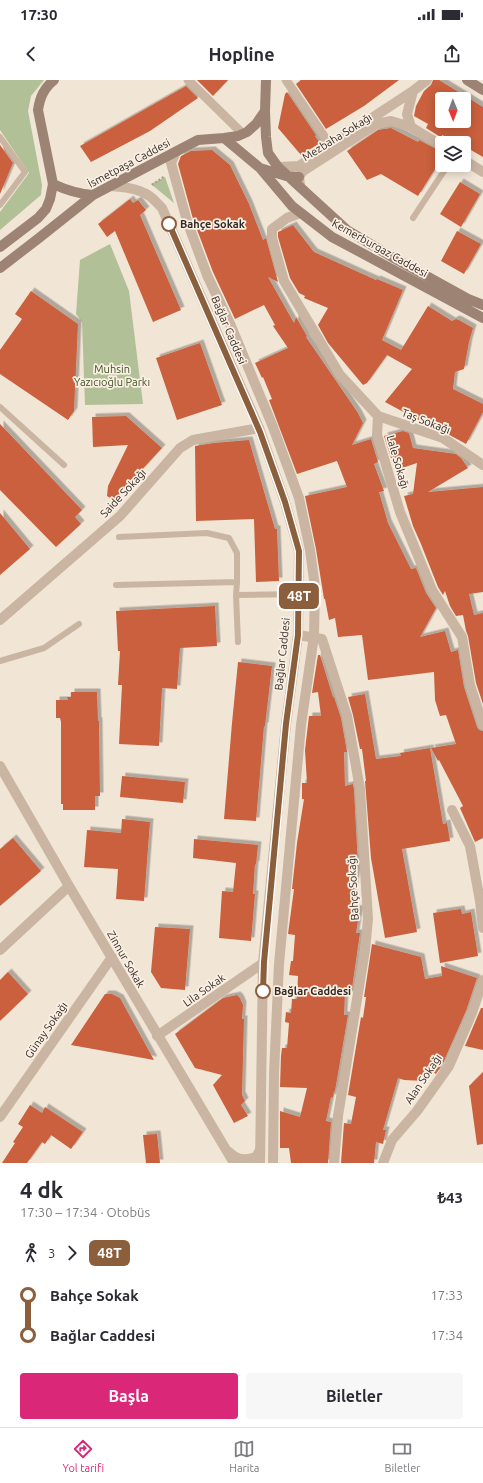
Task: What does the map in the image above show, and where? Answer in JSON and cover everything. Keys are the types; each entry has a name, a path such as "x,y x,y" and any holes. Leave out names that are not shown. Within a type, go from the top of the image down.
{"main road":[{"path":"0,247 46,209 50,199 53,184 38,110 40,98 54,80"},
{"path":"243,134 256,124 265,111 266,80"},
{"path":"467,80 483,90"},
{"name":"Kemerburgaz Caddesi","path":"265,111 268,153 286,176 347,230 468,299 483,305"},
{"name":"İsmetpaşa Caddesi","path":"0,268 93,195 198,140 224,138 243,134"},
{"path":"224,138 260,168 286,176 299,177"},
{"name":"Kemerburgaz Caddesi","path":"260,168 292,206 332,237 483,318"},
{"path":"53,184 79,194 93,195"}],"street":[{"path":"188,80 243,134"},
{"path":"286,80 330,146"},
{"name":"Mezbaha Sokağı","path":"278,167 298,166 413,91 427,80"},
{"path":"411,127 407,114 413,91"},
{"name":"Mezbaha Sokağı","path":"301,188 299,177 303,171 376,124 390,122 411,127 435,142"},
{"name":"Bağlar Caddesi","path":"176,152 171,163 172,170 187,221 208,275 273,427 299,498 310,550 315,588 314,636 302,725 280,964 274,1073 273,1163"},
{"path":"471,164 483,172"},
{"name":"Bağlar Caddesi","path":"110,186 124,187 142,192 148,195 162,208 259,428 285,502 299,551 298,635 286,724 264,962 260,1163"},
{"path":"300,212 287,218 272,229 272,238 284,281 340,375 378,416"},
{"name":"Taş Sokağı","path":"378,416 443,438 483,465"},
{"name":"Lale Sokağı","path":"378,416 377,435 400,512 432,590 462,637 470,685 483,725"},
{"name":"Saide Sokağı","path":"0,620 120,516 180,448 193,440 259,428"},
{"path":"298,635 314,636"},
{"name":"Bahçe Sokağı","path":"314,636 322,639 347,716 360,789 368,919 365,950 338,1116 334,1163"},
{"name":"Zinnur Sokak","path":"0,766 68,886 112,957 157,1036 234,1163"},
{"path":"452,810 470,846 480,901 483,928"},
{"path":"0,950 68,886"},
{"name":"Günay Sokağı","path":"0,1117 112,957"},
{"name":"Lila Sokak","path":"157,1036 264,962"},
{"name":"Alan Sokağı","path":"383,1163 392,1140 417,1111 449,1066 472,1013 483,980"},
{"path":"226,1149 235,1158 244,1160 256,1157 260,1150"}],"lane":[{"path":"0,138 25,172 0,205"},
{"path":"413,218 443,172"},
{"path":"0,407 64,465"},
{"path":"119,537 207,533 229,538 237,553 236,595 238,642"},
{"path":"116,585 237,582"},
{"path":"236,595 299,594"},
{"path":"0,661 44,648 79,624"}],"path":[{"path":"142,192 172,170"}],"green space":[{"path":"0,80 44,80 31,96 28,111 42,185 41,195 0,230 0,212 29,173 0,130"},
{"path":"165,177 174,203 151,184"},
{"name":"Muhsin Yazıcıoğlu Parkı","path":"110,244 129,291 143,404 85,405 82,322 76,314 80,260"}],"building":[{"path":"197,80 228,80 213,96"},
{"path":"301,80 399,80 364,106 326,129 296,84"},
{"path":"433,80 439,80 459,92 435,92 435,128 471,128 471,100 483,107 483,157 471,150 471,136 439,136 426,128 428,124 414,116 416,106 424,91 431,85"},
{"path":"186,86 198,98 150,131 91,162 80,146"},
{"path":"287,92 320,143 301,155 278,128 285,94"},
{"path":"391,128 418,142 419,140 435,148 435,169 418,196 381,174 367,180 347,151 378,130"},
{"path":"0,145 13,163 0,194"},
{"path":"212,150 230,165 249,204 263,240 266,238 278,282 268,277 294,323 296,317 307,336 306,337 358,413 363,423 352,445 371,439 378,462 374,464 384,491 379,492 388,523 411,569 416,568 426,593 436,608 420,637 445,631 451,652 458,650 464,687 477,727 479,730 483,731 483,838 475,842 460,808 463,806 439,760 438,761 431,748 456,744 446,715 440,716 435,700 434,672 368,680 362,635 338,637 335,618 329,620 305,496 347,487 337,461 297,474 269,400 272,399 263,377 262,378 255,363 288,348 273,326 275,325 264,305 235,319 213,272 193,219 178,164 181,156 191,151"},
{"path":"460,182 480,194 461,227 440,214"},
{"path":"130,199 133,203 138,200 146,210 140,215 181,310 153,322 115,231 107,237 98,224"},
{"path":"293,225 314,252 376,280 377,279 403,290 382,340 401,350 428,306 452,321 456,319 459,320 473,328 464,369 455,372 453,389 483,404 483,412 466,444 385,402 412,369 387,355 367,383 363,385 328,343 318,325 328,308 304,298 305,296 299,293 290,278 278,237 278,232"},
{"path":"457,231 481,244 464,274 441,261"},
{"path":"31,291 78,324 74,411 68,420 0,374 0,350 22,319 15,314"},
{"path":"200,343 222,405 177,420 156,358"},
{"path":"126,416 162,448 114,500 107,496 108,486 128,445 93,447 92,417"},
{"path":"0,424 82,510 75,517 81,524 56,547 0,490"},
{"path":"403,431 409,433 413,448 456,454 468,468 428,492 483,487 483,592 469,594 474,615 483,613 483,704 476,683 463,615 456,616 450,606 445,591 443,595 438,587 413,526 404,496 413,494 417,463 396,470 384,436"},
{"path":"249,440 275,529 277,529 279,581 256,582 254,519 196,521 195,446"},
{"path":"0,513 30,549 0,575"},
{"path":"215,606 217,646 180,648 177,689 162,688 159,746 119,744 122,685 118,685 120,651 118,651 116,611"},
{"path":"318,655 320,655 341,718 347,752 344,752 345,786 353,784 354,790 358,866 351,908 360,909 356,933 360,933 351,995 345,994 344,1015 348,1015 335,1091 333,1098 331,1097 326,1121 331,1122 328,1163 291,1163 289,1148 280,1148 280,1111 300,1117 307,1088 280,1087 281,1056 282,1048 287,1048 289,1023 285,1022 286,1012 291,1013 292,999 297,999 298,976 289,975 291,961 293,961 295,935 288,934 294,889 292,889 297,843 304,799 302,799 302,783 307,783 305,750 309,716 321,716 318,692 312,693"},
{"path":"238,662 272,666 264,726 256,821 224,819"},
{"path":"71,692 97,692 100,796 95,796 95,810 63,810 63,804 61,804 61,722 60,718 56,718 56,700 68,700 67,697 71,697"},
{"path":"365,694 376,759 401,756 400,753 430,748 443,824 447,823 450,841 402,849 417,932 385,938 371,858 366,781 362,749 360,749 348,697"},
{"path":"122,776 185,782 183,803 120,797"},
{"path":"122,819 150,822 144,901 116,899 118,869 84,867 87,830 121,833"},
{"path":"13,838 41,871 0,906 0,849"},
{"path":"194,839 258,845 256,865 255,864 253,894 255,894 251,941 219,938 222,891 233,892 236,863 193,858"},
{"path":"461,909 462,914 471,912 478,956 440,963 433,913"},
{"path":"155,927 190,929 185,990 161,988 151,972"},
{"path":"372,944 421,957 425,979 442,976 441,966 477,978 466,1011 443,1063 436,1074 429,1069 425,1081 404,1080 398,1078 383,1130 386,1130 383,1144 376,1142 374,1163 341,1163 344,1123 351,1124 356,1097 348,1095 361,1017 363,1018 366,997 364,997"},
{"path":"8,972 28,994 0,1021 0,980"},
{"path":"105,994 112,994 120,998 154,1060 71,1045"},
{"path":"237,995 243,1005 242,1019 244,1019 242,1095 245,1101 241,1105 248,1116 234,1123 213,1085 222,1075 195,1068 175,1034 223,998"},
{"path":"481,1008 483,1008 483,1050 465,1046"},
{"path":"483,1072 483,1144 477,1145 469,1086"},
{"path":"30,1105 42,1113 45,1107 83,1132 71,1149 51,1135 45,1144 42,1142 27,1163 2,1163 23,1127 18,1124"},
{"path":"157,1134 160,1163 146,1163 143,1135"}],"bus line":[{"name":"48T","path":"169,224 260,432 285,502 299,551 298,635 286,724 264,962 263,991"}],"place":[{"name":"Bahçe Sokak","path":"169,224"},
{"name":"Bağlar Caddesi","path":"263,991"}]}
